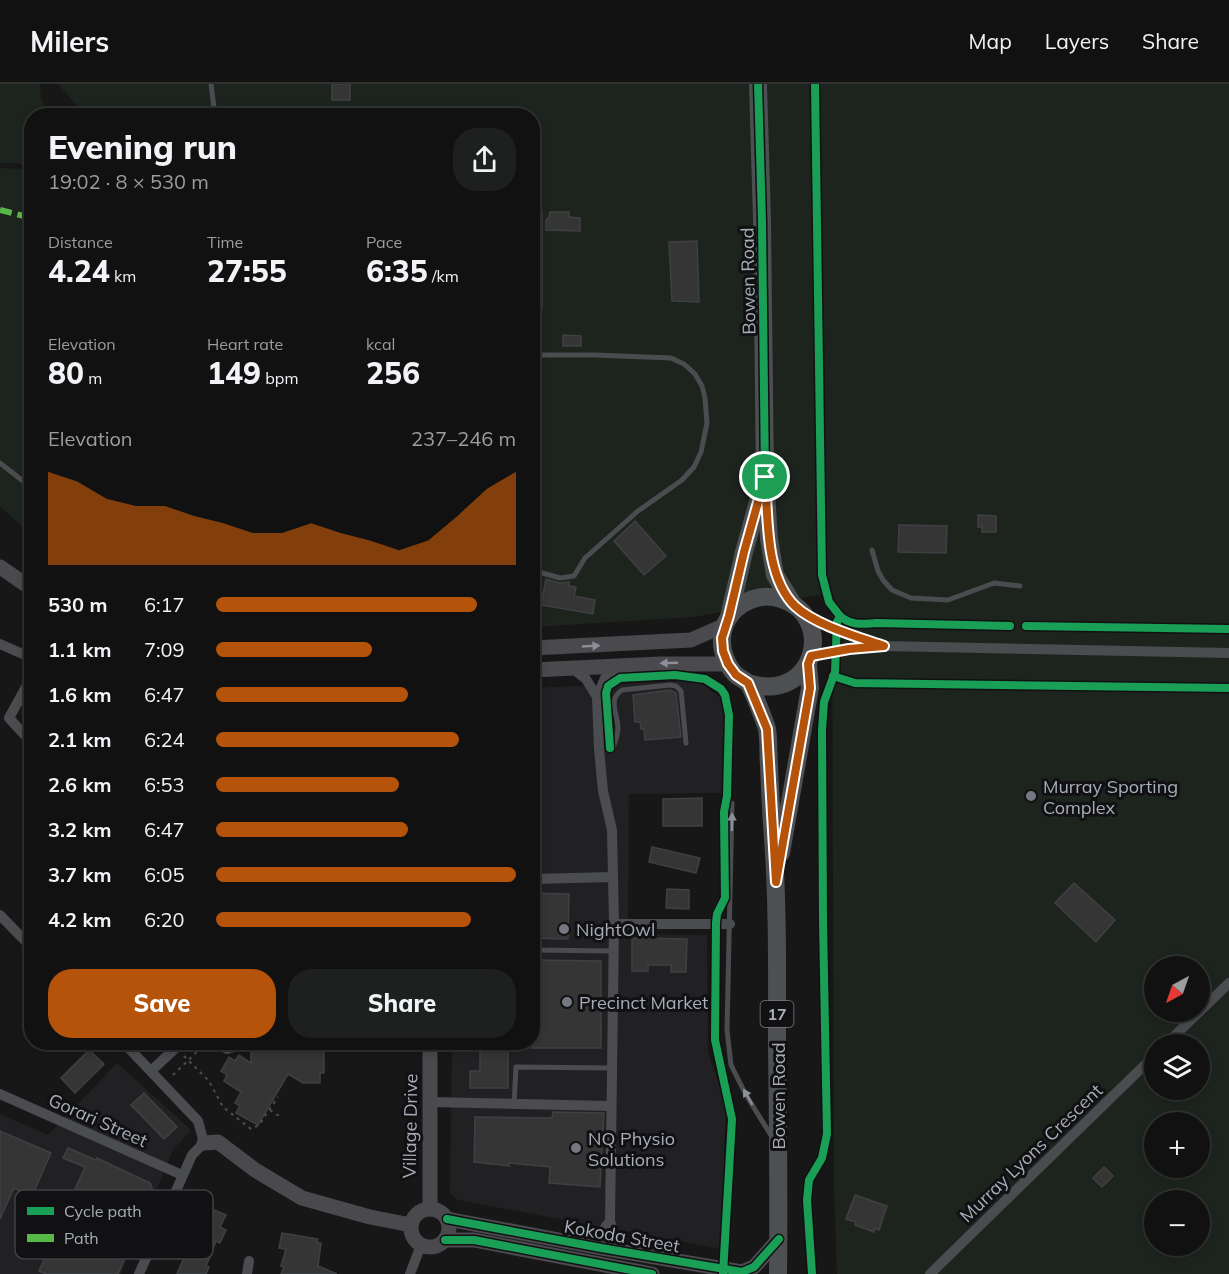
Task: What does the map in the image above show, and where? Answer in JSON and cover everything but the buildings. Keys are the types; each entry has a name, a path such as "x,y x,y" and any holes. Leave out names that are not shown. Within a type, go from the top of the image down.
{"main road":[{"name":"Bowen Road","path":"758,84 765,477 769,539 775,575 796,607 808,620 813,644 809,660 810,688 776,882"},
{"name":"Bowen Road","path":"765,477 722,645 728,664 736,675 748,683 767,729 776,882 778,1274"},
{"path":"727,621 737,608 759,597 770,596 796,607"},
{"path":"748,683 761,687 781,685 799,675 809,660"}],"street":[{"path":"0,567 24,584"},
{"path":"796,607 836,630 884,646"},
{"path":"540,648 691,640 727,621"},
{"path":"0,644 24,654"},
{"path":"809,660 849,649 884,646 1229,653"},
{"path":"540,669 619,665 728,664"},
{"path":"619,665 605,678 597,697 603,791 612,830 614,951 610,1221 616,1241 624,1252"},
{"path":"571,667 586,679 597,697"},
{"path":"24,691 9,718 24,734"},
{"path":"540,879 612,877"},
{"path":"0,915 24,940"},
{"path":"614,924 730,924"},
{"path":"1176,1034 1229,983"},
{"path":"131,1050 198,1121 204,1143"},
{"path":"151,1071 174,1050"},
{"name":"Village Drive","path":"430,1050 430,1209"},
{"name":"Murray Lyons Crescent","path":"930,1274 1144,1066"},
{"name":"Gorari Street","path":"0,1094 182,1175"},
{"path":"430,1102 612,1106"},
{"path":"175,1190 192,1155 204,1143 218,1142 255,1170 302,1198 370,1217 411,1225"},
{"path":"430,1209 440,1212 447,1219 449,1230 445,1240 434,1247 421,1245 412,1237 411,1225 417,1214 430,1209"},
{"name":"Kokoda Street","path":"447,1219 742,1272 754,1267 779,1239"},
{"path":"550,1239 562,1236 592,1240 600,1237 610,1221"},
{"path":"550,1239 582,1254 586,1262"},
{"name":"Kokoda Street","path":"445,1240 474,1240 652,1274"},
{"path":"410,1274 421,1245"},
{"path":"139,1274 146,1259"},
{"path":"247,1274 249,1261"}],"lane":[{"path":"212,84 214,108"},
{"path":"540,211 542,269 540,308"},
{"path":"540,355 671,358 684,364 695,374 702,386 707,410 701,452 694,467 682,480 638,511 585,558 574,576 560,578 540,572"},
{"path":"0,463 24,482"},
{"path":"872,550 878,572 883,580 892,590 911,598 948,600 994,583 1020,586"},
{"path":"613,748 618,731 614,703 616,694 622,690 670,685 678,687 682,694 686,743"},
{"path":"732,803 727,1030 731,1065 746,1095 778,1147"},
{"path":"540,950 614,951"},
{"path":"514,1104 516,1067 612,1068"}],"path":[{"path":"182,1050 188,1060 209,1081 220,1103 251,1130 256,1128 278,1097"},
{"path":"173,1076 198,1050"},
{"path":"270,1110 277,1115 283,1115"}],"shaded area":[{"path":"0,84 40,84 41,100 47,108 24,108 24,166 0,163"},
{"name":"Murray Sporting Complex","path":"58,84 1229,84 1229,1274 837,1274 834,1186 832,593 693,617 540,627 540,108 80,108"},
{"path":"0,168 24,169 24,528 0,506"},
{"path":"696,680 720,697 724,710 722,793 629,794 628,934 707,935 708,1052 726,1105 721,1249 458,1200 450,1193 452,1050 540,1050 540,688"},
{"path":"117,1063 191,1130 173,1150 156,1190 15,1190 15,1259 127,1259 121,1274 0,1274 0,1114 48,1135"}],"marked path":[{"path":"0,210 24,216"}],"cycle path":[{"path":"758,84 765,477"},
{"path":"812,1274 807,1200 809,1180 822,1158 827,1134 822,730 824,702 835,672 837,622 840,616 829,602 822,575 815,84"},
{"path":"840,616 857,624 1010,626"},
{"path":"1026,626 1229,629"},
{"path":"610,748 606,693 608,686 620,678 675,675 705,679 721,689 725,695 729,715 727,796 724,812 725,898 717,914 716,923 715,1040 732,1119 723,1274"},
{"path":"833,676 855,683 1229,688"},
{"path":"447,1219 742,1272 754,1267 779,1239"},
{"path":"445,1240 474,1240 652,1274"}],"place":[{"name":"Murray Sporting Complex","path":"1031,796"},
{"name":"NightOwl","path":"564,929"},
{"name":"Precinct Market","path":"567,1002"},
{"name":"NQ Physio Solutions","path":"576,1148"}],"route":[{"path":"765,477 769,539 775,575 793,604 836,630 884,646 811,656 808,664 810,688 776,882 767,729 748,683 736,675 728,664 723,651 722,638 765,477"}]}
